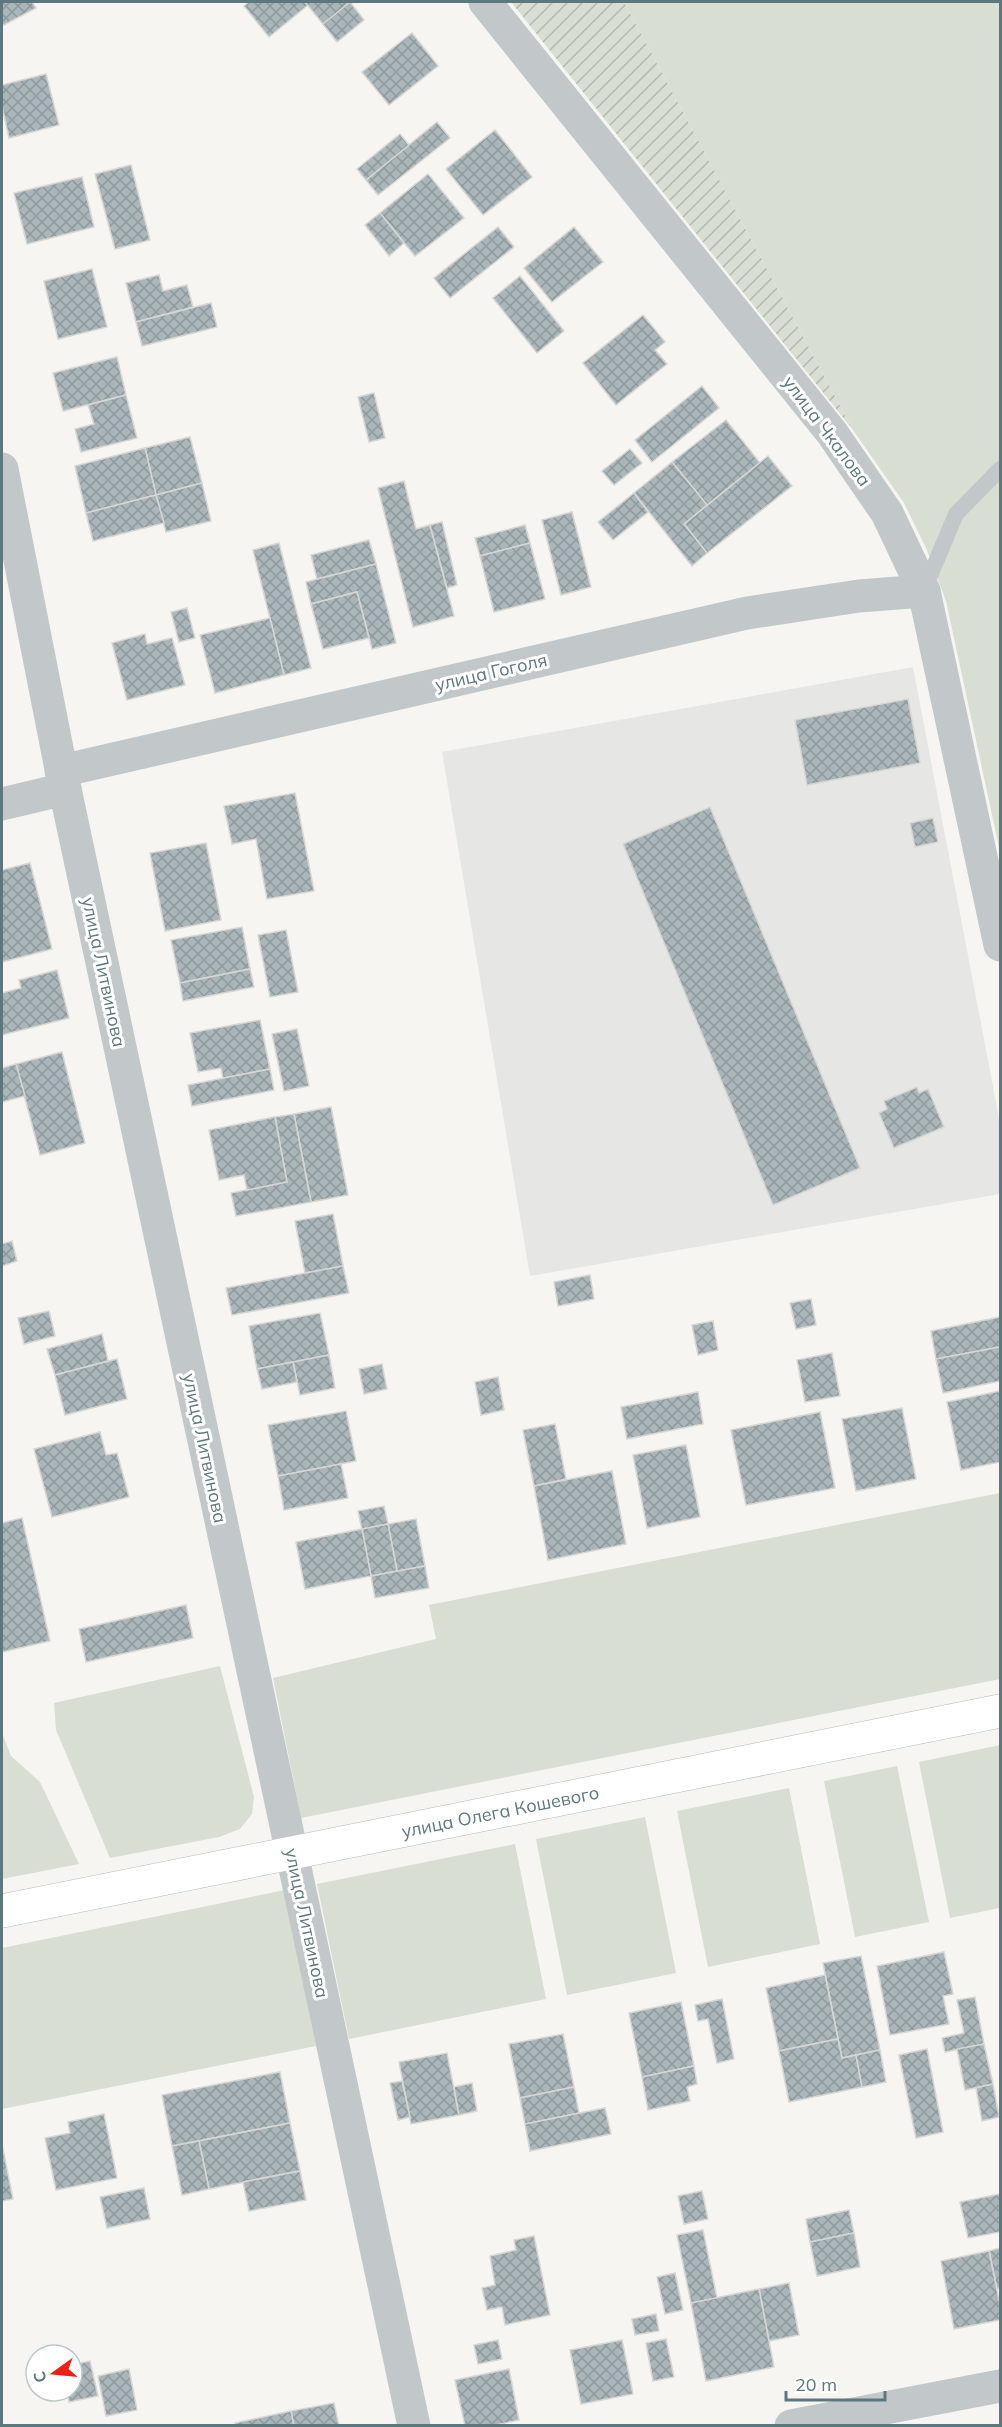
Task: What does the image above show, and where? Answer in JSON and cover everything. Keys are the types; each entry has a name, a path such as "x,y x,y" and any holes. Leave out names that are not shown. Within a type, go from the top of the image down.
{"main road":[{"name":"улица Олега Кошевого","path":"2,1911 1000,1711"}],"street":[{"name":"улица Чкалова","path":"485,2 832,433 887,513 924,591 1000,945"},
{"name":"улица Литвинова","path":"2,469 63,780 414,2426"},
{"name":"улица Гоголя","path":"2,804 63,780 747,613 859,596 924,591"},
{"path":"791,2426 1000,2386"}],"lane":[{"path":"924,591 956,514 1000,469"}],"shaded area":[{"path":"511,2 624,2 853,430"},
{"path":"624,2 1000,2 1000,852 946,601 926,548 904,503 853,430"},
{"path":"913,667 1000,1123 1000,1194 530,1276 442,752"},
{"path":"1000,1493 1000,1679 301,1818 273,1678 436,1639 429,1605"},
{"path":"220,1666 254,1797 252,1814 240,1829 219,1837 110,1858 56,1730 54,1703"},
{"path":"2,1733 11,1756 40,1782 79,1864 2,1879"},
{"path":"1000,1745 1000,1908 950,1918 919,1762"},
{"path":"897,1766 929,1922 855,1937 824,1781"},
{"path":"789,1788 820,1944 708,1967 677,1811"},
{"path":"645,1817 676,1973 567,1995 536,1839"},
{"path":"515,1844 546,1999 349,2039 317,1884"},
{"path":"285,1890 316,2046 2,2109 2,1948"}],"building":[{"path":"32,2 36,8 2,26 2,3"},
{"path":"249,2 305,2 308,5 269,37 244,6"},
{"path":"305,2 351,2 323,24"},
{"path":"350,2 364,20 337,42 323,24"},
{"path":"412,33 438,66 389,105 362,72"},
{"path":"46,74 59,125 9,138 2,106 2,85"},
{"path":"437,122 450,138 378,195 366,180"},
{"path":"495,130 532,177 483,215 446,169"},
{"path":"400,134 409,145 366,180 357,169"},
{"path":"131,165 150,240 115,249 95,174"},
{"path":"428,174 464,218 415,256 380,213"},
{"path":"82,177 94,227 27,244 14,193"},
{"path":"380,213 404,243 389,256 365,225"},
{"path":"498,227 514,247 450,298 434,278"},
{"path":"574,227 603,262 552,302 524,268"},
{"path":"92,269 107,327 58,339 44,281"},
{"path":"159,275 163,291 187,285 193,307 136,322 126,283"},
{"path":"520,276 564,331 537,353 493,298"},
{"path":"211,303 217,327 142,346 136,322"},
{"path":"643,315 665,342 655,350 667,364 616,405 583,363"},
{"path":"117,357 126,395 63,411 53,373"},
{"path":"702,386 719,408 652,462 635,440"},
{"path":"374,393 385,438 369,442 358,397"},
{"path":"126,395 137,438 81,452 75,429 94,424 88,405"},
{"path":"726,420 760,463 707,505 672,462"},
{"path":"190,437 202,483 156,495 145,448"},
{"path":"145,448 156,495 86,513 75,466"},
{"path":"630,449 642,463 614,485 602,471"},
{"path":"768,456 792,486 707,553 684,524"},
{"path":"672,462 707,505 684,524 707,553 692,566 634,493"},
{"path":"404,481 416,529 430,525 454,616 413,627 378,488"},
{"path":"202,483 211,521 166,532 156,495"},
{"path":"634,493 648,512 613,540 598,522"},
{"path":"156,495 164,523 93,541 86,513"},
{"path":"572,512 591,587 561,595 542,520"},
{"path":"442,522 457,585 447,588 430,525"},
{"path":"525,525 530,543 480,556 475,538"},
{"path":"369,540 376,564 317,579 311,555"},
{"path":"279,543 311,668 284,675 253,550"},
{"path":"530,543 545,599 494,612 480,556"},
{"path":"376,564 396,643 372,649 357,592 311,604 306,582"},
{"path":"357,592 369,638 323,649 311,604"},
{"path":"187,608 195,638 179,642 171,612"},
{"path":"270,618 284,675 215,693 200,635"},
{"path":"145,634 147,644 172,638 185,685 127,700 112,643"},
{"path":"908,699 920,763 807,785 795,720"},
{"path":"295,793 314,891 267,899 256,839 232,844 224,806"},
{"path":"710,807 860,1168 773,1205 623,844"},
{"path":"933,818 938,842 915,847 910,823"},
{"path":"206,843 221,920 165,931 150,853"},
{"path":"30,863 52,949 2,962 2,870"},
{"path":"242,927 250,969 180,983 171,940"},
{"path":"286,930 298,992 270,997 258,935"},
{"path":"250,969 254,987 183,1001 180,983"},
{"path":"57,970 69,1018 2,1035 2,993 21,988 19,980"},
{"path":"260,1020 270,1069 223,1078 221,1068 198,1072 190,1033"},
{"path":"297,1029 309,1086 284,1091 272,1034"},
{"path":"62,1052 85,1143 40,1155 16,1064"},
{"path":"16,1064 25,1096 2,1102 2,1068"},
{"path":"270,1069 274,1090 192,1106 188,1085"},
{"path":"917,1087 919,1093 928,1089 944,1127 894,1148 879,1113 887,1109 884,1101"},
{"path":"331,1107 348,1195 311,1202 294,1114"},
{"path":"294,1114 311,1202 236,1216 231,1193 287,1182 275,1117"},
{"path":"275,1117 287,1182 247,1190 244,1175 219,1180 209,1130"},
{"path":"333,1214 343,1266 305,1273 295,1221"},
{"path":"12,1241 17,1261 2,1266 2,1244"},
{"path":"343,1266 349,1293 232,1315 226,1288"},
{"path":"590,1275 594,1299 558,1306 554,1282"},
{"path":"811,1299 816,1325 796,1329 790,1303"},
{"path":"49,1311 55,1336 24,1344 18,1318"},
{"path":"320,1313 329,1355 257,1369 249,1326"},
{"path":"1000,1317 1000,1347 936,1359 931,1331"},
{"path":"713,1321 718,1350 698,1355 692,1325"},
{"path":"102,1334 108,1361 55,1375 47,1349"},
{"path":"1000,1347 1000,1381 943,1393 936,1359"},
{"path":"832,1353 840,1396 805,1402 797,1360"},
{"path":"329,1355 335,1388 300,1395 293,1362"},
{"path":"117,1359 127,1399 65,1415 55,1375"},
{"path":"293,1362 297,1382 262,1389 257,1369"},
{"path":"382,1364 387,1389 364,1394 359,1369"},
{"path":"498,1377 504,1410 481,1415 475,1382"},
{"path":"1000,1391 1000,1462 961,1470 947,1402"},
{"path":"698,1392 703,1424 627,1439 621,1407"},
{"path":"902,1408 916,1479 856,1491 842,1419"},
{"path":"346,1411 356,1461 278,1476 268,1425"},
{"path":"820,1412 835,1488 746,1505 731,1430"},
{"path":"555,1424 566,1479 534,1486 523,1430"},
{"path":"100,1432 106,1455 117,1453 129,1497 52,1517 34,1449"},
{"path":"686,1445 700,1517 647,1528 633,1455"},
{"path":"341,1464 348,1498 284,1510 278,1476"},
{"path":"612,1471 626,1544 548,1560 534,1486"},
{"path":"384,1506 388,1524 362,1529 358,1511"},
{"path":"22,1518 50,1641 2,1652 2,1523"},
{"path":"416,1519 425,1566 397,1571 388,1524"},
{"path":"388,1524 397,1571 371,1576 362,1529"},
{"path":"362,1529 371,1576 305,1589 296,1542"},
{"path":"425,1566 429,1588 375,1598 371,1576"},
{"path":"186,1605 193,1638 86,1662 79,1629"},
{"path":"944,1952 953,1994 943,1996 949,2024 890,2035 877,1966"},
{"path":"861,1956 880,2050 842,2058 823,1963"},
{"path":"825,1975 838,2039 779,2051 766,1988"},
{"path":"975,1997 984,2044 945,2052 942,2038 964,2033 957,2000"},
{"path":"722,1999 734,2059 717,2063 708,2019 698,2021 695,2005"},
{"path":"681,2002 694,2066 642,2077 629,2013"},
{"path":"563,2034 574,2087 520,2098 509,2044"},
{"path":"838,2039 842,2058 856,2055 862,2087 789,2102 779,2051"},
{"path":"984,2044 993,2084 965,2090 957,2049"},
{"path":"927,2049 943,2132 916,2138 899,2055"},
{"path":"880,2050 886,2082 862,2087 856,2055"},
{"path":"447,2053 459,2115 411,2124 399,2062"},
{"path":"694,2066 697,2084 687,2087 690,2101 648,2110 642,2077"},
{"path":"280,2072 290,2123 172,2146 162,2095"},
{"path":"402,2081 410,2117 398,2120 390,2083"},
{"path":"472,2083 477,2111 459,2115 454,2087"},
{"path":"993,2084 999,2117 982,2121 976,2088"},
{"path":"574,2087 579,2113 525,2124 520,2098"},
{"path":"605,2108 611,2134 530,2151 525,2124"},
{"path":"104,2114 117,2178 56,2190 45,2138 70,2133 68,2122"},
{"path":"290,2123 300,2171 209,2189 199,2141"},
{"path":"199,2141 209,2189 182,2195 172,2146"},
{"path":"2,2144 13,2199 2,2201"},
{"path":"300,2171 306,2200 249,2211 243,2182"},
{"path":"144,2188 150,2219 107,2228 100,2197"},
{"path":"702,2191 708,2219 684,2224 678,2196"},
{"path":"1000,2194 1000,2232 968,2238 960,2202"},
{"path":"849,2210 854,2233 810,2242 806,2219"},
{"path":"703,2230 717,2298 691,2303 677,2235"},
{"path":"854,2233 860,2267 817,2276 810,2242"},
{"path":"534,2236 550,2315 505,2325 502,2307 487,2310 482,2288 495,2285 490,2256 516,2250 514,2240"},
{"path":"1000,2248 1000,2288 997,2289 989,2251"},
{"path":"989,2251 1000,2305 1000,2320 954,2329 941,2261"},
{"path":"675,2273 683,2310 665,2314 657,2277"},
{"path":"789,2283 799,2335 769,2341 759,2289"},
{"path":"759,2289 774,2367 706,2381 691,2303"},
{"path":"656,2314 659,2331 635,2335 632,2319"},
{"path":"666,2339 674,2377 653,2381 646,2343"},
{"path":"498,2340 502,2359 478,2364 474,2345"},
{"path":"622,2340 633,2394 581,2404 570,2350"},
{"path":"90,2361 98,2396 84,2399 84,2362"},
{"path":"129,2369 137,2410 106,2416 98,2376"},
{"path":"509,2369 519,2420 491,2426 465,2426 455,2380"},
{"path":"334,2403 339,2426 294,2426 291,2411"},
{"path":"291,2411 294,2426 236,2426 235,2423"}]}
